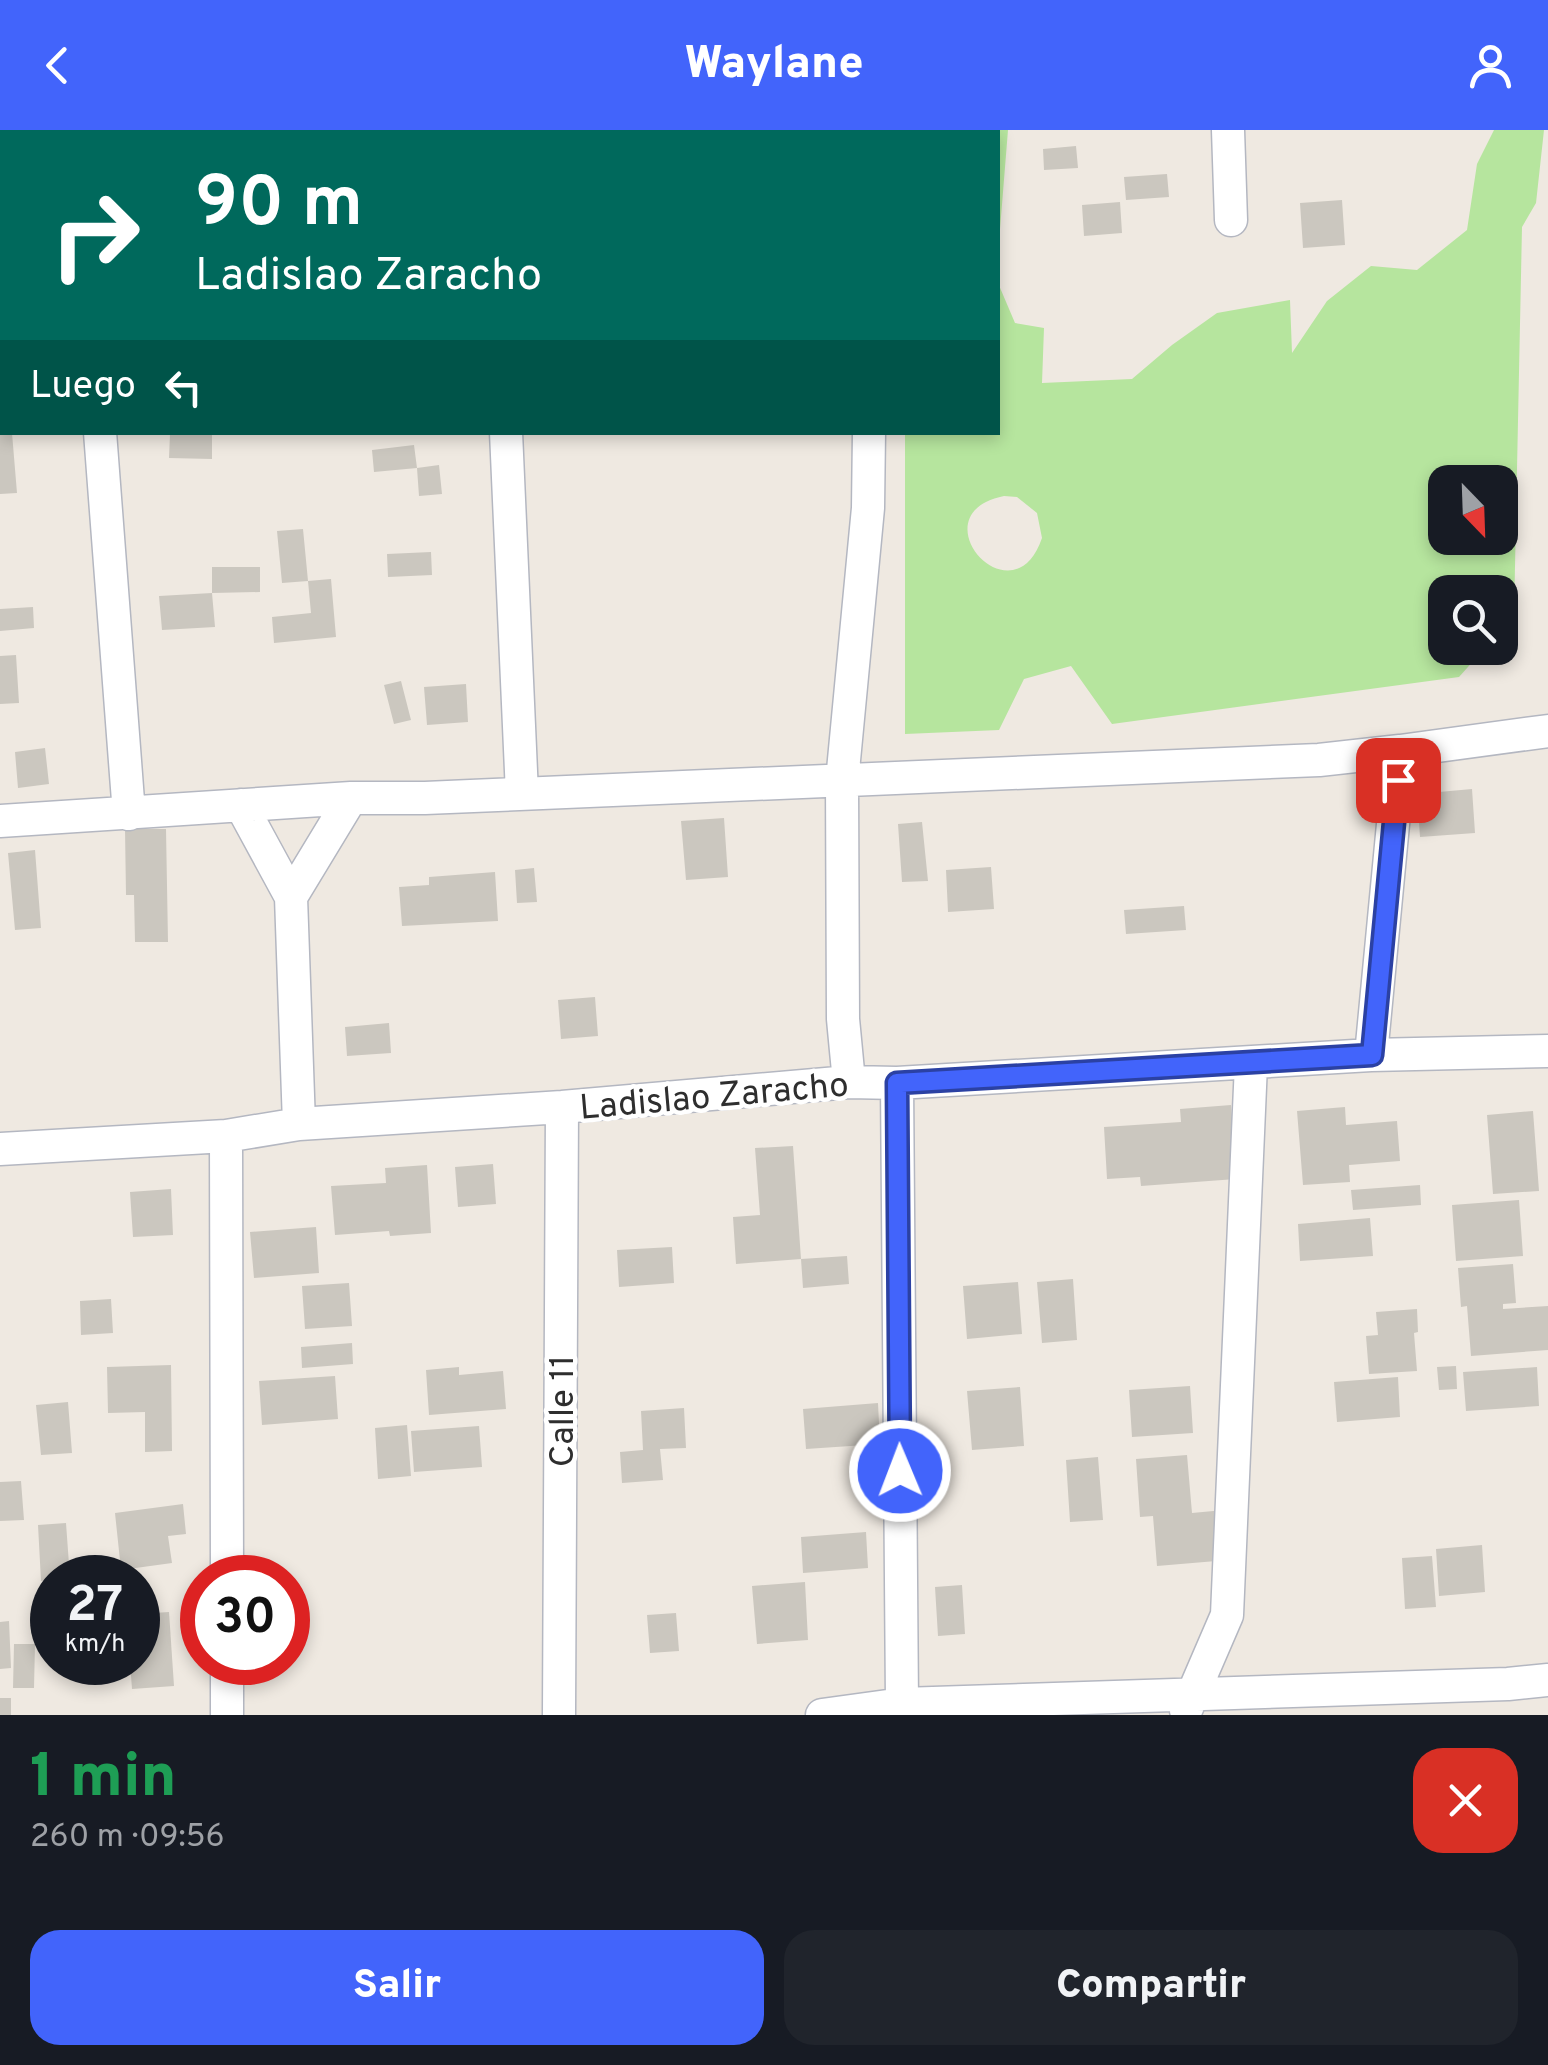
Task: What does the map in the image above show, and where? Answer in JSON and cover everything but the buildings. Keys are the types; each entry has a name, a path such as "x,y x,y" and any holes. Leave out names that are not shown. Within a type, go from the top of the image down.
{"street":[{"path":"1228,130 1230,220"},
{"path":"100,435 130,814"},
{"path":"506,435 522,794"},
{"path":"849,1082 844,1019 842,780 868,508 869,435"},
{"path":"0,821 350,798 1319,760 1548,731"},
{"path":"1372,1055 1400,751"},
{"path":"291,897 350,798"},
{"path":"242,805 291,897 299,1124"},
{"name":"Ladislao Zaracho","path":"0,1149 226,1136 299,1124 562,1107 849,1082 897,1083 1372,1055 1548,1051"},
{"path":"1189,1705 1226,1615 1250,1064"},
{"path":"897,1083 902,1704"},
{"name":"Calle 11","path":"559,1715 562,1107"},
{"path":"226,1136 227,1555"},
{"path":"826,1715 902,1704 1189,1705 1508,1699 1548,1680"},
{"path":"227,1685 227,1715"}],"green space":[{"path":"1000,130 1008,130 1000,229"},
{"path":"1494,130 1544,130 1536,203 1522,227 1517,465 1428,465 1428,555 1515,555 1515,575 1428,575 1428,665 1470,665 1459,677 1112,724 1071,666 1024,679 999,730 905,734 905,435 1000,435 1000,288 1015,323 1044,328 1042,383 1132,379 1217,313 1290,300 1292,353 1327,301 1371,266 1417,270 1467,230 1477,164","holes":["1004,496 1017,497 1037,513 1042,538 1028,562 1011,570 994,567 979,556 969,540 968,522 979,507"]}],"route":[{"path":"900,1471 897,1083 1372,1055 1398,780"}]}
